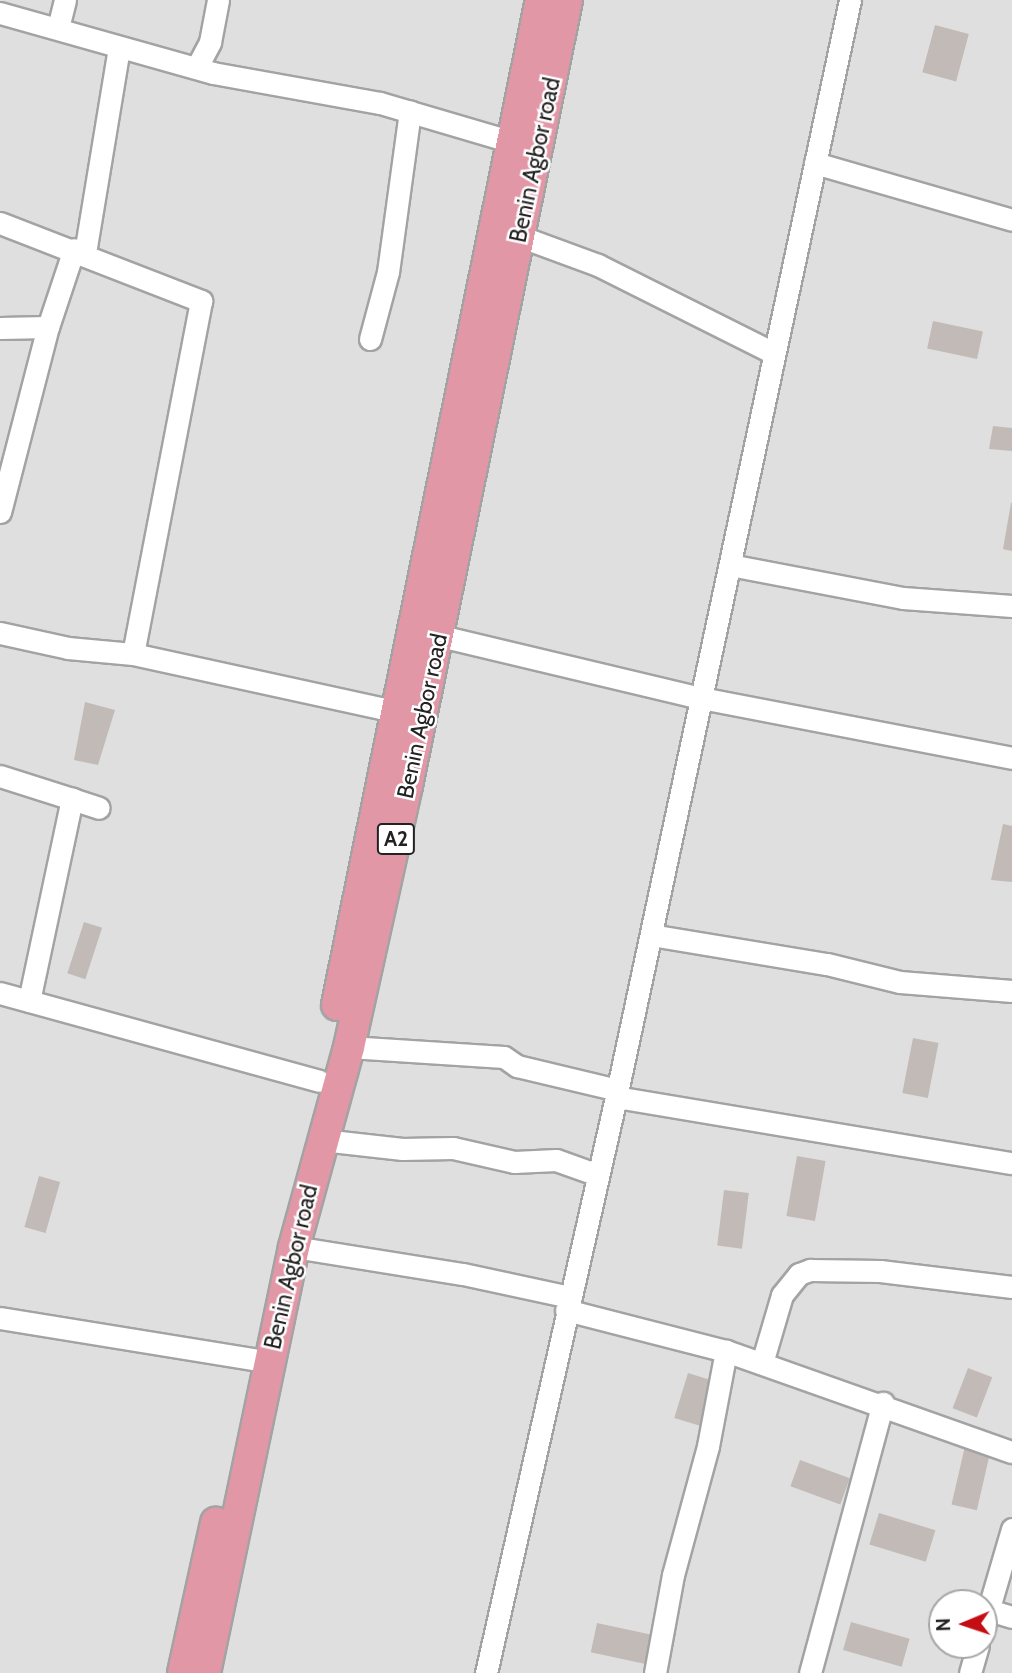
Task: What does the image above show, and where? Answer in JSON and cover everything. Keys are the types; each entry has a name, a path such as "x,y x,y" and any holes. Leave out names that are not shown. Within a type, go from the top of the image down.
{"highway":[{"name":"Benin Agbor road","path":"205,1673 294,1247 349,1047 440,636 519,236 525,146 541,0"},
{"name":"Benin Agbor road","path":"183,1673 294,1169 319,1081 525,146 567,0"}],"street":[{"path":"58,28 65,0"},
{"path":"198,65 210,42 218,0"},
{"path":"486,1673 617,1094 730,565 772,352 850,0"},
{"path":"0,13 119,48 198,65 213,73 253,77 410,111 525,146"},
{"path":"0,512 3,486 48,327 79,251 119,48"},
{"path":"370,340 388,272 410,111"},
{"path":"815,163 1012,220"},
{"path":"0,223 191,295 202,307 164,479 133,654"},
{"path":"519,236 598,265 772,352"},
{"path":"0,328 48,327"},
{"path":"730,565 903,598 1012,607"},
{"path":"0,633 68,648 133,654 400,712"},
{"path":"440,636 701,698 1012,758"},
{"path":"0,776 99,808"},
{"path":"29,1001 72,799"},
{"path":"651,935 827,964 900,982 1012,991"},
{"path":"0,993 319,1081"},
{"path":"349,1047 504,1057 517,1066 617,1094 1012,1163"},
{"path":"322,1140 402,1149 453,1148 514,1163 556,1160 598,1175"},
{"path":"294,1247 463,1274 726,1351 884,1403 1012,1452"},
{"path":"762,1363 782,1295 799,1274 810,1270 880,1270 1012,1287"},
{"path":"0,1318 254,1359"},
{"path":"655,1673 673,1575 708,1446 726,1351"},
{"path":"810,1673 884,1403"},
{"path":"994,1589 1012,1529"}],"shaded area":[{"path":"0,0 1012,0 1012,1673 0,1673"}],"building":[{"path":"935,25 969,34 956,81 922,72"},
{"path":"933,321 983,332 977,359 927,348"},
{"path":"993,426 1012,428 1012,451 989,449"},
{"path":"1012,503 1012,551 1003,549"},
{"path":"85,702 115,710 98,765 74,760"},
{"path":"1003,824 1012,826 1012,882 991,880"},
{"path":"84,922 102,928 85,979 67,973"},
{"path":"913,1038 939,1043 928,1098 902,1093"},
{"path":"797,1156 826,1161 815,1221 786,1216"},
{"path":"39,1176 60,1182 46,1233 24,1227"},
{"path":"724,1190 749,1193 742,1249 717,1246"},
{"path":"968,1368 992,1377 977,1417 953,1408"},
{"path":"688,1373 714,1381 700,1426 674,1418"},
{"path":"965,1446 990,1452 977,1510 952,1504"},
{"path":"800,1460 850,1478 840,1504 790,1486"},
{"path":"879,1513 935,1530 926,1562 869,1545"},
{"path":"851,1622 910,1639 902,1667 843,1650"},
{"path":"597,1623 652,1635 646,1664 591,1652"}]}
